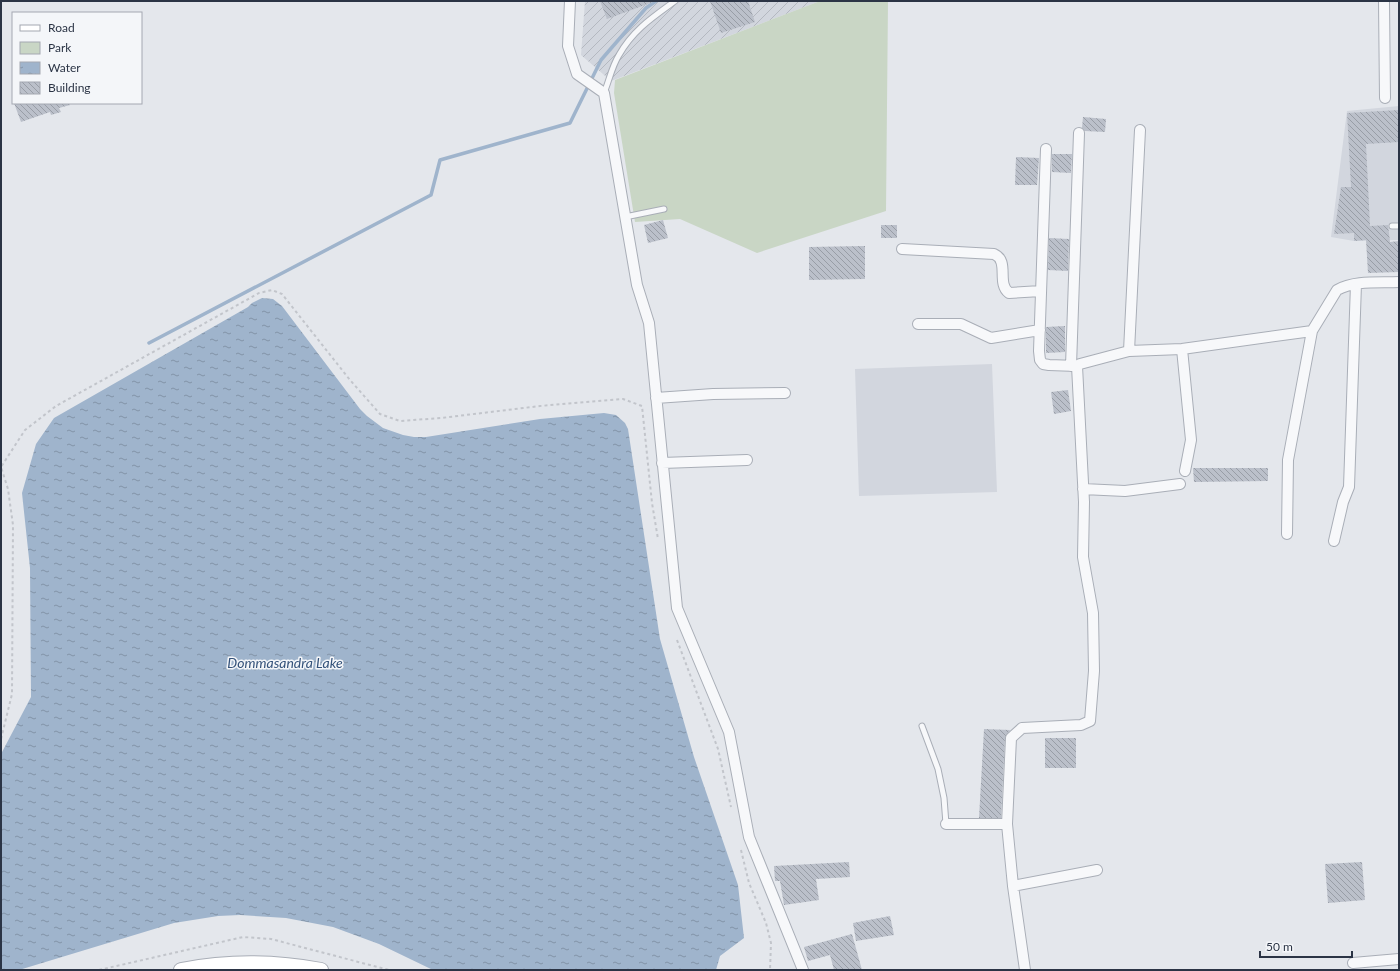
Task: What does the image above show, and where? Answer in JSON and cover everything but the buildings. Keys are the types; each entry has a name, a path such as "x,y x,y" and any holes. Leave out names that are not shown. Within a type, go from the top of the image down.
{"street":[{"path":"570,1 568,46 577,74 604,93 637,285 649,323 677,608 729,732 749,837 803,970"},
{"path":"1384,1 1385,98"},
{"path":"1129,351 1140,130"},
{"path":"1025,970 1013,886 1007,824 1011,738 1022,728 1081,725 1090,721 1094,671 1093,613 1083,557 1083,489 1074,366 1079,133"},
{"path":"1046,149 1039,351 1040,360 1043,364 1074,366 1129,351 1182,349 1312,332"},
{"path":"902,249 994,254 999,256 1002,261 1004,287 1006,290 1009,292 1041,291"},
{"path":"1287,534 1288,460 1312,332 1337,290 1344,286 1356,284 1399,282"},
{"path":"1334,541 1343,502 1349,487 1356,284"},
{"path":"918,324 961,324 991,338 1040,330"},
{"path":"1182,349 1191,440 1185,471"},
{"path":"656,398 713,394 785,393"},
{"path":"662,463 747,460"},
{"path":"1083,489 1126,490 1180,484"},
{"path":"946,824 1007,824"},
{"path":"1013,886 1097,870"},
{"path":"1353,963 1399,959"},
{"path":"181,970 223,964 257,963 302,966 321,970"}],"lane":[{"path":"604,93 618,56 625,46 643,25 676,1"},
{"path":"625,217 664,209"},
{"path":"1392,226 1399,226"},
{"path":"922,726 938,769 944,798 946,824"}],"path":[{"path":"1,739 12,694 13,525 8,489 1,467 25,430 56,406 259,293 272,290 282,294 350,380 380,414 400,421 623,399 642,406"}],"shaded area":[{"path":"585,1 820,1 611,81 581,55"},
{"path":"1399,106 1399,240 1354,241 1331,237 1347,111"},
{"path":"992,364 997,492 859,496 855,369"}],"green space":[{"path":"820,1 888,1 886,211 757,253 680,219 635,222 614,93 615,80"}],"water":[{"name":"Dommasandra Lake","path":"262,298 273,299 282,306 360,409 367,416 383,428 403,435 426,437 540,419 604,413 616,415 625,423 628,429 660,639 694,757 738,885 744,938 720,956 716,970 433,970 379,944 333,927 286,918 240,915 218,916 174,923 19,970 1,970 1,754 31,697 30,568 22,493 36,444 54,418"}],"waterway":[{"path":"149,343 431,195 440,160 570,123 601,60 646,8 656,1"}]}
